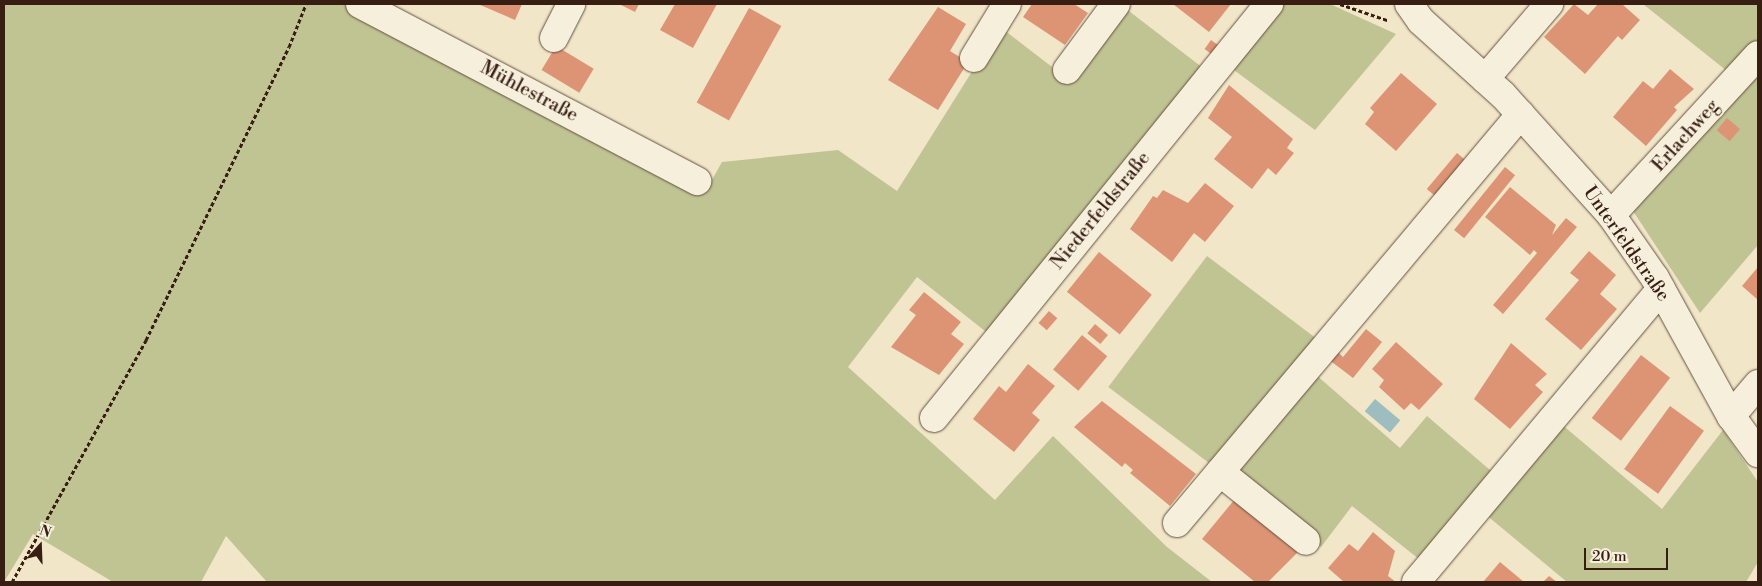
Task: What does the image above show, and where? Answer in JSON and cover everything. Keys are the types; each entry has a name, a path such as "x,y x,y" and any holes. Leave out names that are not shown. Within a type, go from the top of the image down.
{"street":[{"name":"Mühlestraße","path":"360,4 697,180"},
{"path":"554,38 571,4"},
{"path":"974,58 1007,4"},
{"path":"1067,70 1116,4"},
{"name":"Niederfeldstraße","path":"934,418 1269,4"},
{"path":"1485,79 1549,4"},
{"name":"Unterfeldstraße","path":"1401,9 1422,21 1521,114 1611,215 1661,289 1731,416 1758,453"},
{"name":"Erlachweg","path":"1611,215 1758,55"},
{"path":"1177,523 1521,114"},
{"path":"1416,582 1661,289"},
{"path":"1731,416 1758,384"},
{"path":"1220,472 1306,541"}],"path":[{"path":"12,582 146,340 292,41 306,4"},
{"path":"1340,4 1386,20 1401,9"}],"green space":[{"path":"4,4 350,4 704,194 722,162 838,150 897,191 1000,27 1069,80 1125,8 1203,68 990,335 917,277 848,367 995,500 1053,436 1167,547 1212,582 267,582 226,536 201,582 113,582 33,534 4,582"},
{"path":"1282,4 1330,4 1396,34 1315,130 1234,70"},
{"path":"1643,4 1758,4 1758,45 1732,75"},
{"path":"1758,67 1758,245 1700,313 1633,211"},
{"path":"1207,256 1318,340 1219,471 1108,387"},
{"path":"1315,374 1400,448 1427,416 1497,476 1424,563 1352,506 1321,547 1233,468"},
{"path":"1560,423 1662,509 1723,430 1758,482 1758,562 1746,582 1567,582 1485,514"}],"water":[{"path":"1375,399 1400,420 1390,432 1365,411"}],"building":[{"path":"478,4 522,4 515,20"},
{"path":"619,4 639,4 635,12"},
{"path":"675,4 717,4 693,48 660,30"},
{"path":"1032,4 1074,4 1088,13 1065,45 1023,17"},
{"path":"1173,4 1231,4 1209,32"},
{"path":"1574,4 1588,15 1598,4 1622,4 1640,20 1622,40 1618,36 1585,74 1544,37"},
{"path":"938,7 966,24 950,51 968,62 938,110 888,80"},
{"path":"749,8 781,26 729,120 697,102"},
{"path":"1211,40 1218,45 1212,54 1205,49"},
{"path":"556,46 594,69 579,93 542,70"},
{"path":"1670,69 1694,89 1674,107 1677,110 1646,146 1613,117 1643,81 1653,89"},
{"path":"1401,73 1437,104 1396,151 1365,124 1374,112 1370,108"},
{"path":"1229,85 1293,139 1287,148 1294,153 1276,175 1268,168 1252,189 1214,159 1232,137 1208,118"},
{"path":"1727,118 1740,129 1730,141 1717,130"},
{"path":"1457,153 1470,164 1440,200 1427,189"},
{"path":"1505,167 1515,175 1464,238 1454,230"},
{"path":"1205,183 1234,206 1205,242 1194,233 1172,262 1130,229 1153,196 1157,198 1163,190 1188,203"},
{"path":"1510,187 1556,225 1552,235 1566,218 1577,227 1503,314 1493,305 1537,253 1534,250 1530,255 1485,217"},
{"path":"1589,251 1616,275 1600,294 1617,309 1581,350 1545,319 1579,280 1570,273"},
{"path":"1099,252 1152,295 1120,334 1067,292"},
{"path":"1758,267 1758,300 1742,286"},
{"path":"924,292 961,322 951,334 964,344 939,375 891,347 916,315 909,310"},
{"path":"1049,311 1057,318 1047,330 1039,323"},
{"path":"1095,324 1108,335 1100,344 1087,333"},
{"path":"1366,329 1382,342 1353,378 1328,359 1336,350 1343,357"},
{"path":"1082,335 1107,356 1078,391 1053,369"},
{"path":"1396,342 1443,384 1419,410 1411,403 1404,410 1379,387 1384,380 1372,369"},
{"path":"1511,343 1547,374 1535,385 1543,392 1510,429 1474,399"},
{"path":"1641,355 1670,378 1621,441 1592,418"},
{"path":"1028,364 1055,386 1032,413 1040,420 1014,452 973,419 999,386 1006,392"},
{"path":"1102,401 1196,474 1170,506 1130,473 1133,470 1125,463 1122,467 1074,427"},
{"path":"1670,406 1704,431 1658,494 1624,469"},
{"path":"1235,499 1301,549 1268,582 1255,582 1202,539"},
{"path":"1373,532 1395,551 1388,576 1396,582 1344,582 1328,568 1349,544 1358,551"},
{"path":"1500,562 1524,582 1483,582"},
{"path":"1549,576 1557,582 1543,582"}]}
